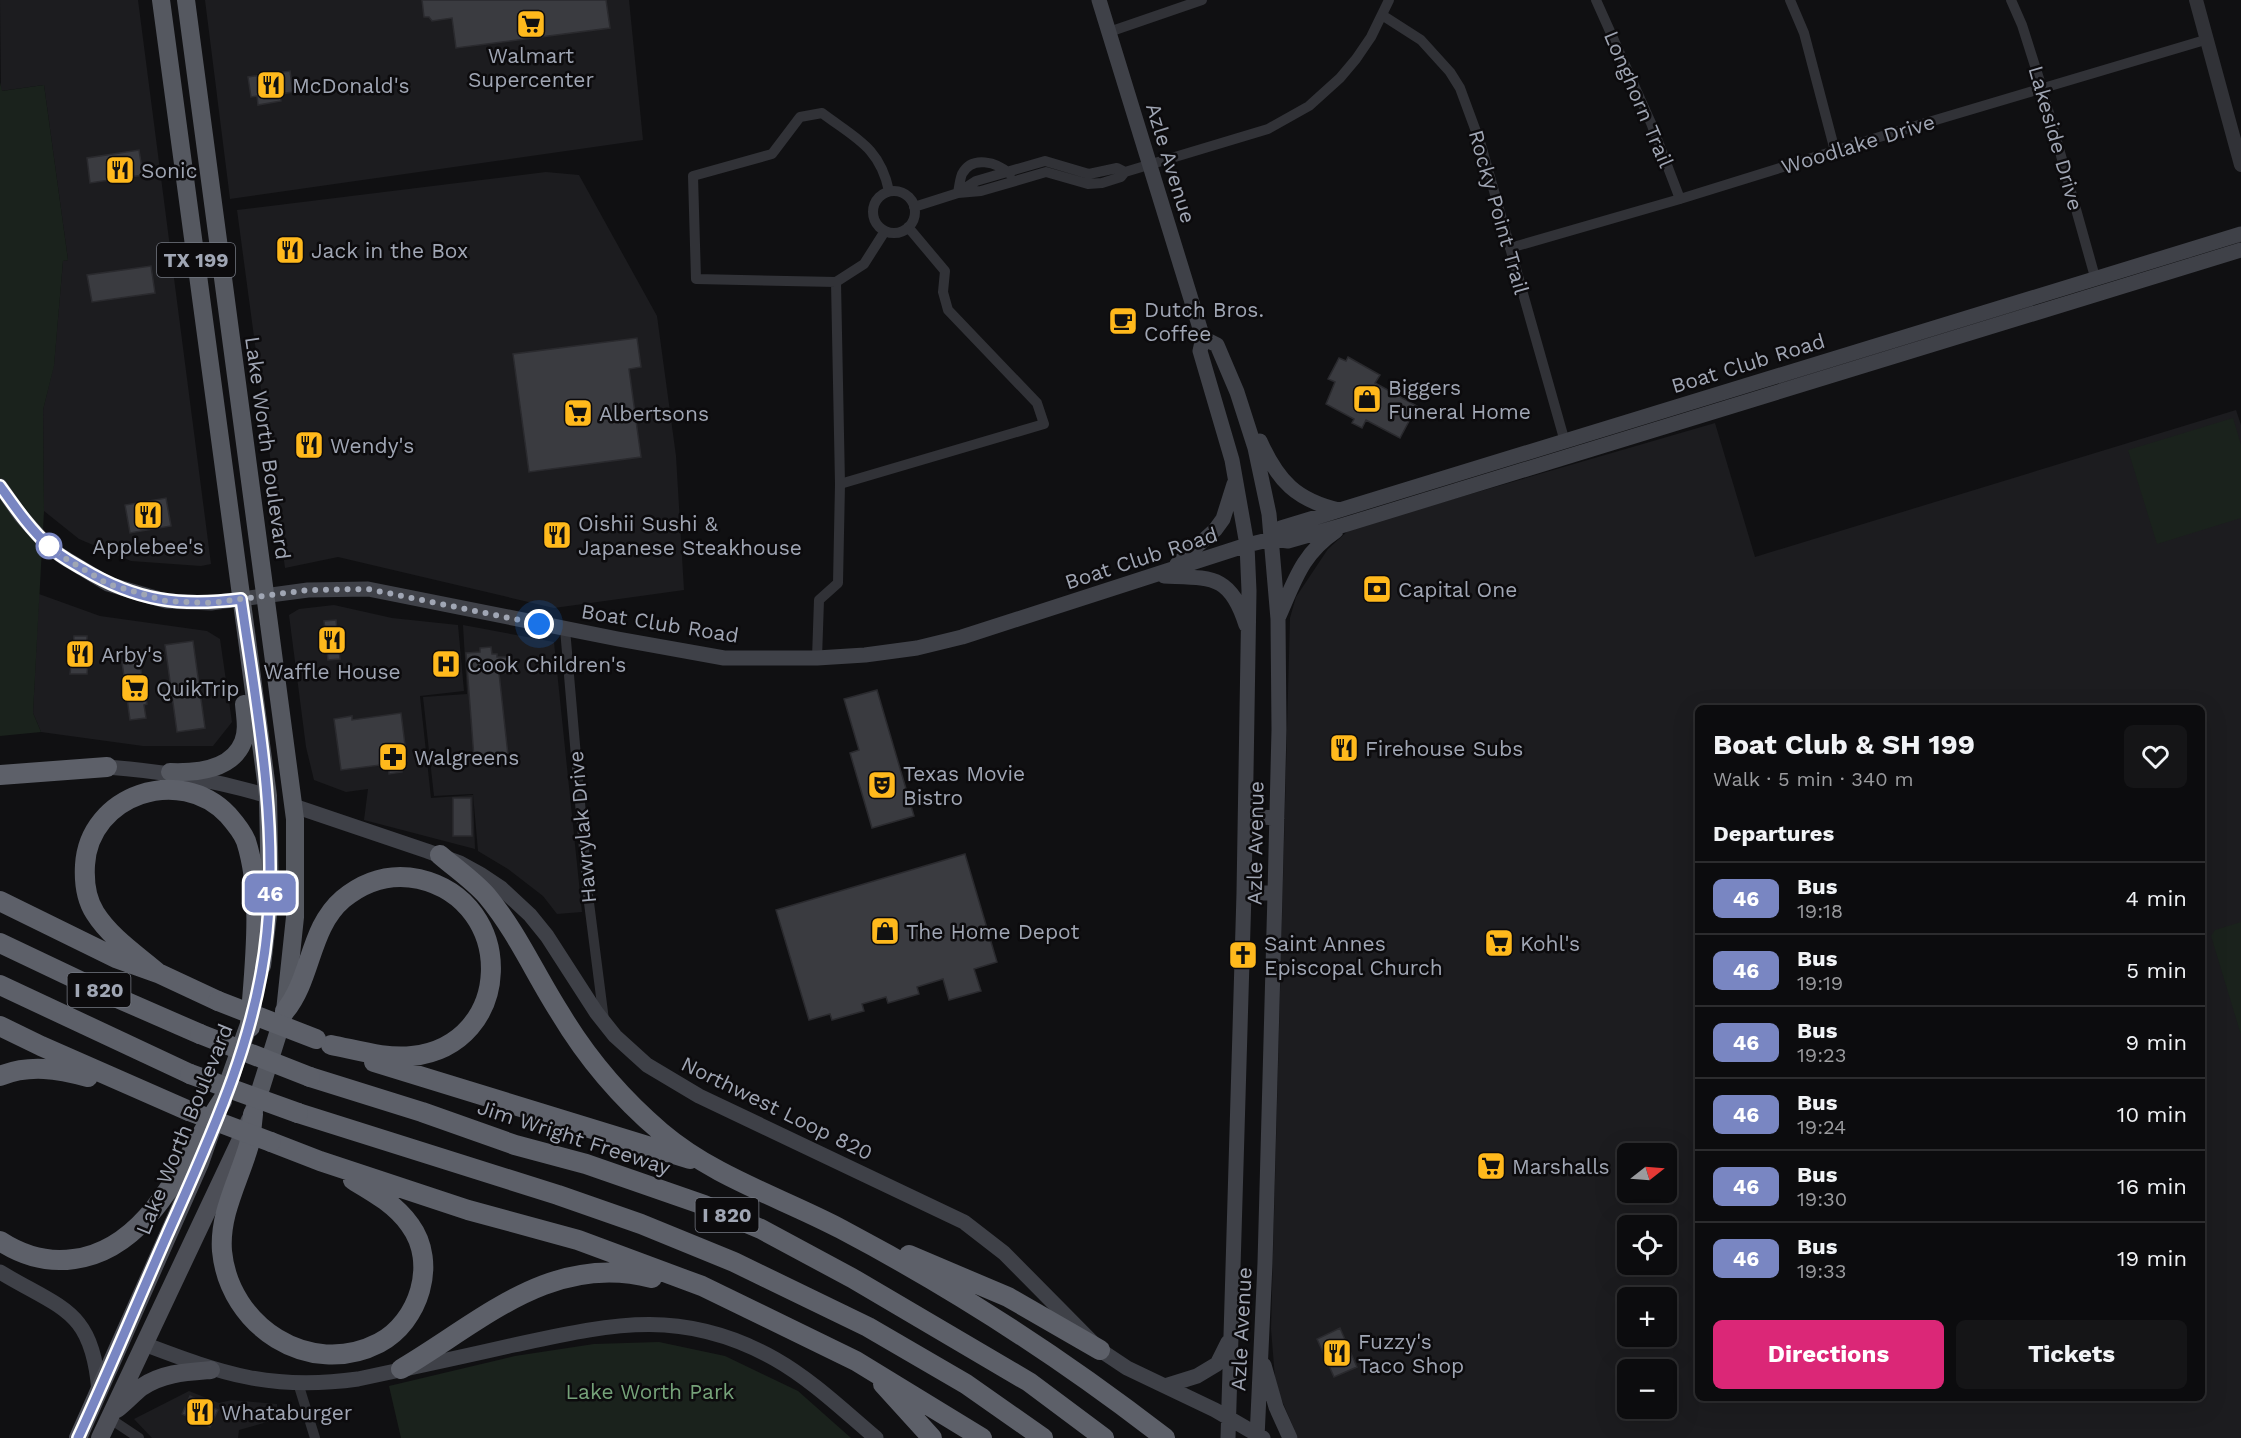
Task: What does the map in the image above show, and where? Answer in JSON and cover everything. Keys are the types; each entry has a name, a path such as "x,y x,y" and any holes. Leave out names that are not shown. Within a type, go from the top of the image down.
{"highway":[{"name":"Lake Worth Boulevard","path":"161,0 268,796 269,910 260,985 250,1026 222,1101"},
{"name":"Lake Worth Boulevard","path":"186,0 294,806 296,891 285,1011 253,1114"},
{"path":"166,34 181,51 194,55"},
{"path":"169,58 184,67 198,87"},
{"path":"170,772 209,770 234,756 243,743 246,729 244,696 252,681"},
{"path":"0,775 106,767"},
{"path":"158,973 104,925 94,911 87,893 86,854 91,837 101,821 120,804 136,795 167,789 189,791 208,798 237,825 245,839 252,871 256,928 250,1026"},
{"path":"440,855 486,894 524,947 559,1013 600,1071 636,1109 699,1161"},
{"path":"285,1011 294,1000 316,938 327,917 356,889 377,880 411,877 449,890 468,905 486,934 492,969 486,1000 472,1024 446,1046 412,1056 378,1054 324,1042"},
{"path":"0,901 116,958 374,1062 699,1161 840,1228 976,1282 1029,1308 1100,1350"},
{"name":"Jim Wright Freeway","path":"0,943 200,1034 310,1077 422,1112 514,1145 586,1164 704,1205 761,1229 852,1278 1029,1382 1104,1438"},
{"name":"I 820","path":"0,986 190,1074 298,1113 579,1202 641,1224 734,1262 868,1327 966,1384 1043,1438"},
{"path":"0,1026 189,1110 320,1161 468,1210 578,1240 702,1286 807,1336 871,1370 982,1438"},
{"path":"0,1076 24,1069 48,1068 97,1079 127,1092 164,1099"},
{"path":"0,1241 26,1255 63,1261 92,1256 117,1244 134,1231 165,1193 222,1101"},
{"path":"253,1114 249,1144 224,1222 222,1250 228,1282 241,1307 259,1327 278,1341 302,1350 329,1354 356,1352 380,1342 398,1329 411,1313 420,1294 424,1270 420,1246 412,1227 400,1212 370,1190 320,1161"},
{"path":"840,1228 1028,1338 1111,1396 1165,1438"},
{"path":"401,1369 442,1345 502,1303 550,1282 594,1273 626,1272 675,1284 702,1286"},
{"path":"871,1370 932,1438"}],"main road":[{"name":"Azle Avenue","path":"1099,0 1203,338 1200,351 1225,431 1246,545 1249,636 1246,816 1228,1438"},
{"name":"Boat Club Road","path":"1272,539 1281,528 2241,234"},
{"name":"Boat Club Road","path":"0,486 21,516 48,546 63,557 108,584 166,601 211,603 308,590 368,589 724,658 817,658 883,653 952,640 1246,545 1272,539 1288,541 1344,525 2241,250"},
{"name":"Azle Avenue","path":"1203,338 1216,345 1237,392 1265,490 1272,539 1278,619 1277,818 1259,1437"},
{"path":"1237,392 1267,456 1287,485 1304,499 1339,510"},
{"path":"1155,575 1175,565 1215,530 1223,519 1236,481"},
{"path":"1278,619 1300,566 1308,555 1344,525"},
{"name":"Azle Avenue","path":"1155,575 1209,578 1222,584 1234,596 1249,636"},
{"path":"106,767 170,772 268,796"},
{"name":"Northwest Loop 820","path":"294,806 440,855 480,874 501,888 525,910 547,936 604,1024 637,1057 670,1080 948,1213 975,1229 1004,1253 1100,1350 1127,1368 1228,1417 1259,1437"},
{"path":"1246,816 1277,818"},
{"path":"1244,893 1275,893"},
{"name":"Lake Worth Boulevard","path":"78,1438 200,1162 222,1101"},
{"name":"Lake Worth Boulevard","path":"100,1438 253,1114"},
{"path":"0,1272 53,1302 72,1316 84,1329 94,1356 99,1391"},
{"path":"144,1344 211,1370 255,1380 298,1383 339,1381 600,1327 645,1323 675,1326 708,1333 742,1344 776,1360 810,1382 876,1438"},
{"path":"1165,1386 1197,1376 1217,1364 1231,1337"},
{"path":"1260,1350 1276,1407 1290,1438"},
{"path":"90,1411 110,1416 141,1388 159,1378 179,1372 211,1370"}],"street":[{"path":"1109,32 1202,0"},
{"path":"914,207 958,193 981,191 1011,176 1046,172 1102,183 1121,177 1125,172 1268,129 1309,106 1340,78 1371,37 1389,0"},
{"name":"Longhorn Trail","path":"1596,0 1651,123 1680,199"},
{"path":"1790,0 1804,33 1835,151"},
{"name":"Lakeside Drive","path":"2011,0 2022,25 2042,88 2096,277"},
{"path":"2196,0 2205,40 2241,165"},
{"name":"Rocky Point Trail","path":"1382,15 1421,40 1450,72 1460,88 1481,146 1565,442"},
{"name":"Woodlake Drive","path":"1510,248 2205,40"},
{"path":"885,231 864,264 836,282 696,279 693,176 772,154 800,117 822,113 874,152 885,171 889,191"},
{"path":"958,193 962,175 968,167 979,162 991,162 1011,176"},
{"path":"889,191 902,192 912,201 914,207 915,215 908,227 896,233 885,231 877,224 873,211 878,198 889,191"},
{"path":"840,484 1044,424 1037,403 948,310 943,292 945,271 908,227"},
{"path":"817,658 819,600 838,583 840,484 836,282"},
{"name":"Hawrylak Drive","path":"565,629 588,895 604,1024"},
{"path":"298,1383 315,1438"},
{"path":"110,1416 139,1438"}],"shaded area":[{"path":"0,0 138,0 211,564 201,566 131,561 79,539 44,511 43,410 54,364 63,261 68,260 44,85 1,91"},
{"path":"205,0 629,0 643,140 230,199"},
{"path":"546,172 579,175 657,316 676,456 684,590 554,608 338,557 285,568 237,210"},
{"path":"2236,410 2241,425 2241,1438 1298,1438 1275,1378 1271,1329 1290,618 1296,597 1328,549 1350,529 1715,423 1755,557"},
{"path":"39,594 100,616 207,631 220,639 232,722 213,746 143,746 41,732 33,713"},
{"path":"334,605 392,618 458,625 464,691 420,696 431,798 473,795 475,849 364,820 368,789 346,792 314,780 306,747 289,615 299,609"},
{"path":"463,625 554,642 582,912 557,914 543,896 508,869 478,851 473,794 434,796 423,697 467,694"},
{"path":"189,1391 219,1403 232,1400 277,1404 278,1419 239,1430 238,1438 152,1438 134,1419"}],"green space":[{"path":"0,82 2,91 44,85 68,260 63,261 54,366 43,410 44,511 33,713 41,732 0,736"},
{"path":"2233,418 2241,445 2241,518 2157,544 2128,450"},
{"path":"2241,922 2241,1035 2211,936 2215,930"},
{"name":"Lake Worth Park","path":"659,1342 725,1356 798,1391 851,1438 401,1438 389,1386 515,1356 594,1344"}],"building":[{"name":"Walmart Supercenter","path":"422,0 606,0 610,28 456,48 452,18 432,21 429,17 424,17"},
{"name":"McDonald's","path":"290,71 293,92 280,94 281,101 258,105 257,96 251,97 248,77"},
{"name":"Sonic","path":"139,150 143,175 90,183 87,158"},
{"path":"151,266 155,293 92,302 87,275"},
{"name":"Albertsons","path":"637,338 641,367 629,369 641,457 529,472 513,354"},
{"name":"Biggers Funeral Home","path":"1348,357 1380,375 1375,383 1417,406 1400,438 1366,420 1362,428 1352,423 1354,419 1326,404 1335,382 1328,379 1339,358 1346,361"},
{"name":"Applebee's","path":"166,498 171,526 130,533 125,505"},
{"name":"Waffle House","path":"336,620 340,659 328,660 324,621"},
{"name":"Arby's","path":"74,636 87,636 87,643 90,643 87,674 70,674"},
{"name":"QuikTrip","path":"193,641 205,728 177,732 165,645"},
{"path":"491,647 492,654 497,654 497,657 511,657 512,672 499,673 508,755 474,758 466,653 480,652 480,648"},
{"name":"QuikTrip","path":"139,659 147,704 144,705 146,718 130,720 122,662"},
{"name":"Texas Movie Bistro","path":"877,690 914,816 872,828 850,753 859,750 844,699"},
{"name":"Walgreens","path":"401,713 407,761 400,762 402,772 389,774 388,764 341,770 334,719 352,716 352,720"},
{"path":"453,798 471,798 472,836 453,836"},
{"name":"The Home Depot","path":"965,854 997,962 974,969 981,991 949,1000 943,979 917,987 919,994 888,1003 886,997 862,1004 864,1011 832,1020 830,1014 809,1020 776,910"},
{"name":"Fuzzy's Taco Shop","path":"1340,1328 1357,1367 1334,1377 1317,1339"},
{"name":"Whataburger","path":"190,1396 218,1410 210,1427 182,1414"}],"bus line":[{"name":"46","path":"0,486 21,516 48,546 108,584 147,598 166,601 211,603 241,599 268,796 270,898 260,985 250,1026 200,1162 78,1438"}],"place":[{"name":"Walmart Supercenter","path":"531,24"},
{"name":"McDonald's","path":"271,85"},
{"name":"Sonic","path":"120,170"},
{"name":"Jack in the Box","path":"290,250"},
{"name":"Dutch Bros. Coffee","path":"1123,321"},
{"name":"Biggers Funeral Home","path":"1367,399"},
{"name":"Albertsons","path":"578,413"},
{"name":"Wendy's","path":"309,445"},
{"name":"Applebee's","path":"148,515"},
{"name":"Oishii Sushi & Japanese Steakhouse","path":"557,535"},
{"name":"Capital One","path":"1377,589"},
{"name":"Waffle House","path":"332,640"},
{"name":"Arby's","path":"80,654"},
{"name":"Cook Children's","path":"446,664"},
{"name":"QuikTrip","path":"135,688"},
{"name":"Firehouse Subs","path":"1344,748"},
{"name":"Walgreens","path":"393,757"},
{"name":"Texas Movie Bistro","path":"882,785"},
{"name":"The Home Depot","path":"885,931"},
{"name":"Kohl's","path":"1499,943"},
{"name":"Saint Annes Episcopal Church","path":"1243,955"},
{"name":"Marshalls","path":"1491,1166"},
{"name":"Fuzzy's Taco Shop","path":"1337,1353"},
{"name":"Whataburger","path":"200,1412"}],"route":[{"path":"49,546 108,584 147,598 184,603 211,603 308,590 368,589 539,624"}]}
